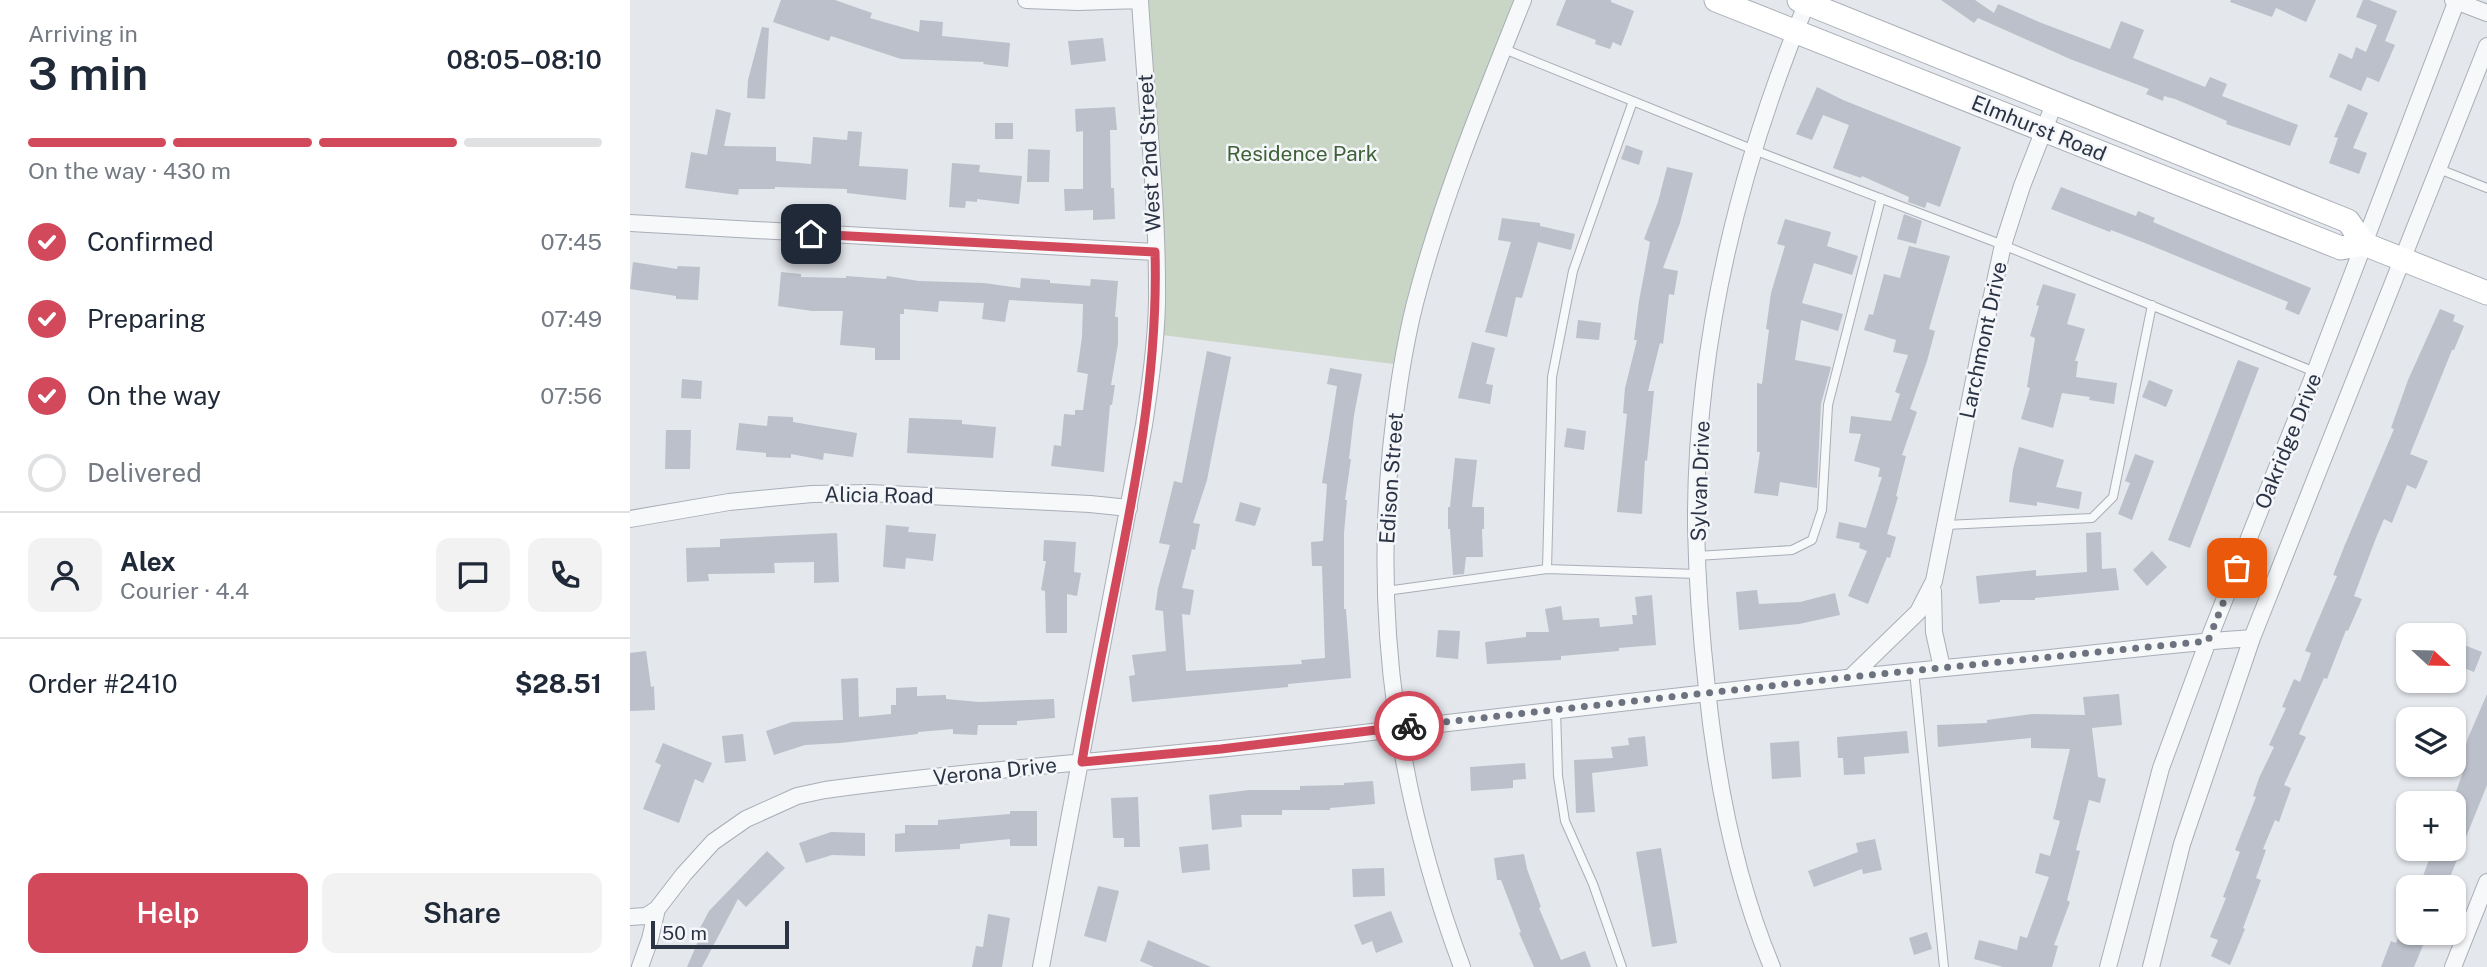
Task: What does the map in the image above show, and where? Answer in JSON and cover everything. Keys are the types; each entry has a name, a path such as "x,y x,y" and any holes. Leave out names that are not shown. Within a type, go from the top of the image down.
{"street":[{"path":"1026,0 1140,0"},
{"name":"West 2nd Street","path":"1041,967 1129,508 1152,364 1157,303 1140,0"},
{"name":"Edison Street","path":"1462,967 1438,903 1424,853 1398,728 1390,672 1386,591 1385,543 1389,471 1402,365 1435,233 1523,0"},
{"name":"Elmhurst Road","path":"1716,0 2341,248 2364,244 2487,293"},
{"path":"2456,0 2487,13"},
{"name":"Oakridge Drive","path":"2108,967 2161,768 2456,0"},
{"name":"Elmhurst Road","path":"1804,1 2348,221 2364,244"},
{"name":"Sylvan Drive","path":"1772,967 1742,880 1723,806 1710,723 1697,556 1698,471 1707,362 1722,274 1754,150 1804,1"},
{"name":"Oakridge Drive","path":"2151,967 2182,844 2252,638 2487,47"},
{"name":"Larchmont Drive","path":"1942,668 1932,615 1934,581 2003,245 2022,186 2054,104"},
{"path":"630,223 1155,252"},
{"name":"Alicia Road","path":"630,519 729,502 811,494 869,493 1129,508"},
{"name":"Larchmont Drive","path":"1851,677 1918,612 1934,581"},
{"name":"Verona Drive","path":"639,967 650,939 657,909 713,842 746,819 797,796 853,786 1197,752 1851,677 2252,638"},
{"path":"2453,967 2487,882"},
{"path":"631,917 646,916 657,909"}],"lane":[{"path":"1504,49 1754,150 2003,245 2315,372"},
{"path":"1547,569 1552,377 1573,271 1633,101"},
{"path":"2439,169 2487,188"},
{"path":"1697,556 1792,550 1812,540 1822,510 1828,405 1881,198"},
{"path":"1946,525 2092,518 2113,497 2152,306"},
{"path":"1386,591 1547,569 1698,574"},
{"path":"1914,671 1944,967"},
{"path":"1556,710 1558,776 1565,821 1592,884 1622,967"}],"green space":[{"name":"Residence Park","path":"1140,0 1523,0 1462,157 1402,365 1154,334"}],"building":[{"path":"781,0 835,0 872,13 870,18 919,32 920,20 943,22 942,36 1010,43 1008,67 983,64 984,62 901,59 831,36 829,41 773,22"},
{"path":"1566,0 1611,0 1634,11 1621,46 1613,42 1610,49 1595,44 1596,40 1556,25"},
{"path":"1941,0 1975,0 1994,13 1998,4 2110,49 2121,21 2144,30 2133,58 2205,87 2210,77 2227,84 2222,96 2298,125 2290,146 2226,124 2227,121 2175,99 2164,96 2163,101 2146,94 2149,89 2070,59 1978,18 1974,23"},
{"path":"2316,0 2306,22 2276,8 2272,17 2230,2"},
{"path":"2363,0 2397,11 2385,41 2395,45 2379,82 2367,77 2361,91 2329,77 2339,53 2352,59 2356,47 2366,52 2377,25 2356,17"},
{"path":"762,27 769,28 765,99 747,98 748,80"},
{"path":"1103,38 1106,61 1071,65 1068,41"},
{"path":"1817,87 1961,147 1940,207 1927,202 1925,208 1908,202 1909,197 1862,176 1861,178 1833,168 1849,125 1823,115 1812,140 1796,134"},
{"path":"2348,104 2368,113 2353,148 2367,153 2359,174 2329,163 2338,138 2334,137"},
{"path":"1115,107 1117,130 1110,130 1111,188 1114,188 1115,219 1093,220 1093,210 1065,211 1064,189 1083,189 1083,131 1076,132 1075,109"},
{"path":"716,109 731,113 724,146 776,147 776,161 811,164 813,137 847,140 848,131 862,132 859,166 908,169 906,200 847,193 847,189 775,187 739,189 738,195 685,188 691,152 707,155"},
{"path":"995,123 1013,123 1013,139 995,139"},
{"path":"1626,145 1643,151 1639,165 1621,159"},
{"path":"1028,149 1050,150 1049,182 1027,182"},
{"path":"952,163 980,165 979,172 1022,176 1019,204 977,199 977,202 966,201 965,208 949,207"},
{"path":"1667,167 1693,173 1680,223 1663,268 1678,271 1674,295 1669,294 1663,344 1660,343 1648,391 1654,391 1647,461 1645,460 1642,514 1617,512 1627,414 1623,413 1625,388 1637,340 1634,340 1639,301 1650,242 1644,239"},
{"path":"2061,187 2136,216 2138,211 2155,218 2153,222 2311,288 2299,315 2285,309 2288,302 2145,243 2051,209"},
{"path":"1904,214 1922,221 1916,244 1897,239"},
{"path":"1502,218 1540,223 1540,226 1575,234 1571,250 1538,242 1522,298 1516,297 1507,337 1485,332 1511,242 1498,240"},
{"path":"1785,219 1831,232 1827,246 1858,256 1852,275 1814,263 1802,303 1843,314 1838,331 1801,320 1795,360 1831,367 1821,404 1817,488 1780,482 1778,496 1754,493 1760,452 1757,452 1757,383 1762,384 1771,293 1785,246 1777,244"},
{"path":"1909,246 1950,256 1929,329 1935,331 1910,409 1917,412 1902,455 1906,456 1887,534 1896,537 1890,558 1887,557 1868,604 1848,596 1867,551 1859,548 1860,543 1836,538 1839,522 1866,528 1882,477 1878,477 1880,468 1854,461 1861,434 1849,433 1851,416 1891,421 1900,394 1895,392 1908,355 1893,352 1896,340 1864,330 1869,314 1873,315 1884,274 1900,278"},
{"path":"633,262 677,269 678,266 700,267 698,300 676,299 676,296 630,289"},
{"path":"781,272 801,274 801,277 886,279 887,276 919,281 984,283 1020,288 1021,278 1090,286 1091,279 1118,281 1115,317 1118,317 1118,344 1111,385 1115,385 1110,405 1104,472 1051,466 1054,445 1061,446 1064,414 1075,415 1075,410 1083,410 1088,374 1077,372 1083,304 1009,300 1005,322 982,319 984,303 939,301 938,312 904,309 904,314 900,314 900,360 875,360 875,348 840,345 843,311 812,311 778,306"},
{"path":"2043,284 2076,294 2067,324 2085,329 2075,361 2078,361 2076,377 2117,383 2114,404 2062,393 2053,428 2021,419 2030,388 2027,387 2035,338 2030,336"},
{"path":"2440,309 2455,315 2453,321 2464,326 2410,454 2428,461 2416,489 2407,485 2392,523 2384,519 2354,596 2362,599 2348,631 2346,630 2327,679 2324,678 2299,734 2306,737 2284,785 2291,788 2279,822 2275,820 2263,849 2266,850 2256,878 2261,880 2230,965 2211,956 2218,940 2210,937 2226,898 2223,897 2240,852 2235,850 2256,797 2253,796 2259,778 2274,747 2269,745 2286,708 2282,707 2294,679 2300,682 2311,653 2305,651 2337,576 2333,575 2394,429 2391,428 2408,380"},
{"path":"1578,320 1601,323 1599,340 1576,338"},
{"path":"1472,342 1495,348 1486,384 1493,385 1490,404 1458,398"},
{"path":"1207,351 1231,357 1207,480 1193,523 1200,524 1195,550 1192,549 1182,588 1194,590 1190,615 1182,614 1186,671 1302,664 1301,660 1325,658 1322,566 1312,566 1311,542 1323,541 1327,484 1322,483 1337,386 1327,384 1330,368 1362,374 1354,415 1345,500 1344,609 1351,678 1132,702 1129,676 1135,675 1132,655 1166,651 1163,611 1155,610 1170,545 1159,543 1174,481 1182,483"},
{"path":"2238,360 2259,368 2190,548 2168,540"},
{"path":"682,379 702,381 701,399 681,398"},
{"path":"2149,380 2173,390 2166,407 2142,397"},
{"path":"768,416 793,417 793,422 857,433 853,457 824,453 823,460 791,454 791,458 766,457 766,453 736,450 739,423 767,426"},
{"path":"909,418 962,420 962,424 996,427 993,458 907,453"},
{"path":"1567,428 1586,431 1584,450 1564,447"},
{"path":"666,430 691,430 690,469 665,469"},
{"path":"2019,447 2064,460 2056,487 2082,492 2079,509 2037,502 2037,506 2009,502"},
{"path":"2135,454 2154,461 2132,520 2118,514 2130,483 2125,481"},
{"path":"1455,458 1477,460 1472,507 1484,507 1484,529 1483,557 1466,557 1464,574 1453,575 1448,507"},
{"path":"1240,502 1261,508 1255,526 1235,521"},
{"path":"886,525 909,527 908,532 936,534 933,561 906,558 905,569 883,567"},
{"path":"2101,532 2102,569 2116,568 2119,590 1979,604 1976,576 2036,570 2036,576 2087,572 2086,533"},
{"path":"837,533 839,582 814,583 814,562 774,563 775,573 708,574 709,581 687,582 686,548 720,547 720,539"},
{"path":"1044,540 1076,542 1074,572 1081,573 1077,596 1067,594 1067,633 1046,633 1045,591 1041,590 1046,561 1043,561"},
{"path":"2152,551 2167,567 2147,586 2133,570"},
{"path":"1757,590 1759,604 1800,602 1835,593 1840,615 1799,624 1739,630 1736,592"},
{"path":"1652,595 1656,645 1561,656 1561,660 1487,664 1485,642 1526,637 1526,632 1549,632 1545,609 1561,606 1563,620 1599,618 1600,627 1633,624 1632,615 1637,615 1635,597"},
{"path":"1438,630 1460,631 1458,659 1436,657"},
{"path":"2466,646 2482,652 2474,672 2466,669"},
{"path":"646,651 651,687 654,686 655,710 630,711 630,653"},
{"path":"858,678 859,717 891,714 891,705 896,705 896,688 917,687 917,696 946,695 946,699 979,702 1054,699 1055,718 1017,721 1017,725 978,725 977,735 953,734 953,729 918,732 805,745 774,755 766,731 792,722 843,720 841,679"},
{"path":"2119,694 2122,725 2092,728 2098,777 2106,779 2100,803 2089,800 2076,850 2080,851 2067,900 2070,902 2054,945 2058,946 2052,967 2003,967 1974,959 1979,940 2017,950 2020,936 2027,938 2049,877 2035,873 2040,853 2050,856 2060,821 2053,819 2070,749 2031,748 2031,738 1938,747 1937,725 1987,723 1987,720 2032,714 2085,715 2083,697"},
{"path":"2487,694 2487,785 2466,837 2466,791 2456,791 2461,777 2466,777 2468,738"},
{"path":"1907,731 1909,753 1864,757 1865,774 1844,775 1843,758 1838,758 1837,737"},
{"path":"743,734 746,761 725,763 722,736"},
{"path":"1645,736 1648,766 1592,773 1595,812 1576,813 1574,760 1613,758 1611,747 1629,745 1628,738"},
{"path":"1799,741 1801,777 1772,779 1770,743"},
{"path":"663,743 712,763 703,783 695,779 679,823 643,809 661,765 655,762"},
{"path":"1525,763 1526,779 1513,780 1513,788 1471,791 1470,767"},
{"path":"1373,781 1375,804 1330,810 1282,810 1282,815 1241,815 1242,827 1212,830 1209,795 1249,790 1300,790 1300,786"},
{"path":"1138,797 1140,847 1124,847 1124,838 1113,838 1111,798"},
{"path":"1010,811 1037,811 1037,846 1010,846 1010,839 960,844 960,849 895,852 895,834 905,833 905,825 938,825 938,820 1010,814"},
{"path":"831,832 865,833 865,856 832,855 806,863 799,843"},
{"path":"1875,839 1882,870 1863,874 1862,869 1814,887 1808,871 1858,852 1856,843"},
{"path":"1208,844 1210,870 1182,873 1179,847"},
{"path":"1661,848 1677,943 1652,947 1636,852"},
{"path":"767,851 785,868 746,907 738,899 702,967 687,967 702,932 699,930 709,911"},
{"path":"1524,854 1541,907 1539,908 1561,960 1585,951 1591,967 1534,967 1501,880 1497,880 1494,858"},
{"path":"2429,861 2456,861 2451,875 2423,875"},
{"path":"1384,868 1385,896 1353,897 1352,869"},
{"path":"1098,886 1119,891 1106,942 1084,936"},
{"path":"1391,911 1403,942 1376,953 1372,941 1362,945 1354,925"},
{"path":"988,914 1010,918 1002,967 972,967 976,946 983,947"},
{"path":"1927,932 1932,949 1914,955 1909,938"},
{"path":"1148,940 1211,967 1154,967 1140,961"},
{"path":"2391,941 2396,945 2423,945 2414,967 2381,967"}],"way so far":[{"path":"1409,726 2208,641 2237,568"}],"route":[{"path":"811,234 1155,252 1157,303 1144,425 1082,762 1315,739 1409,726"}]}
